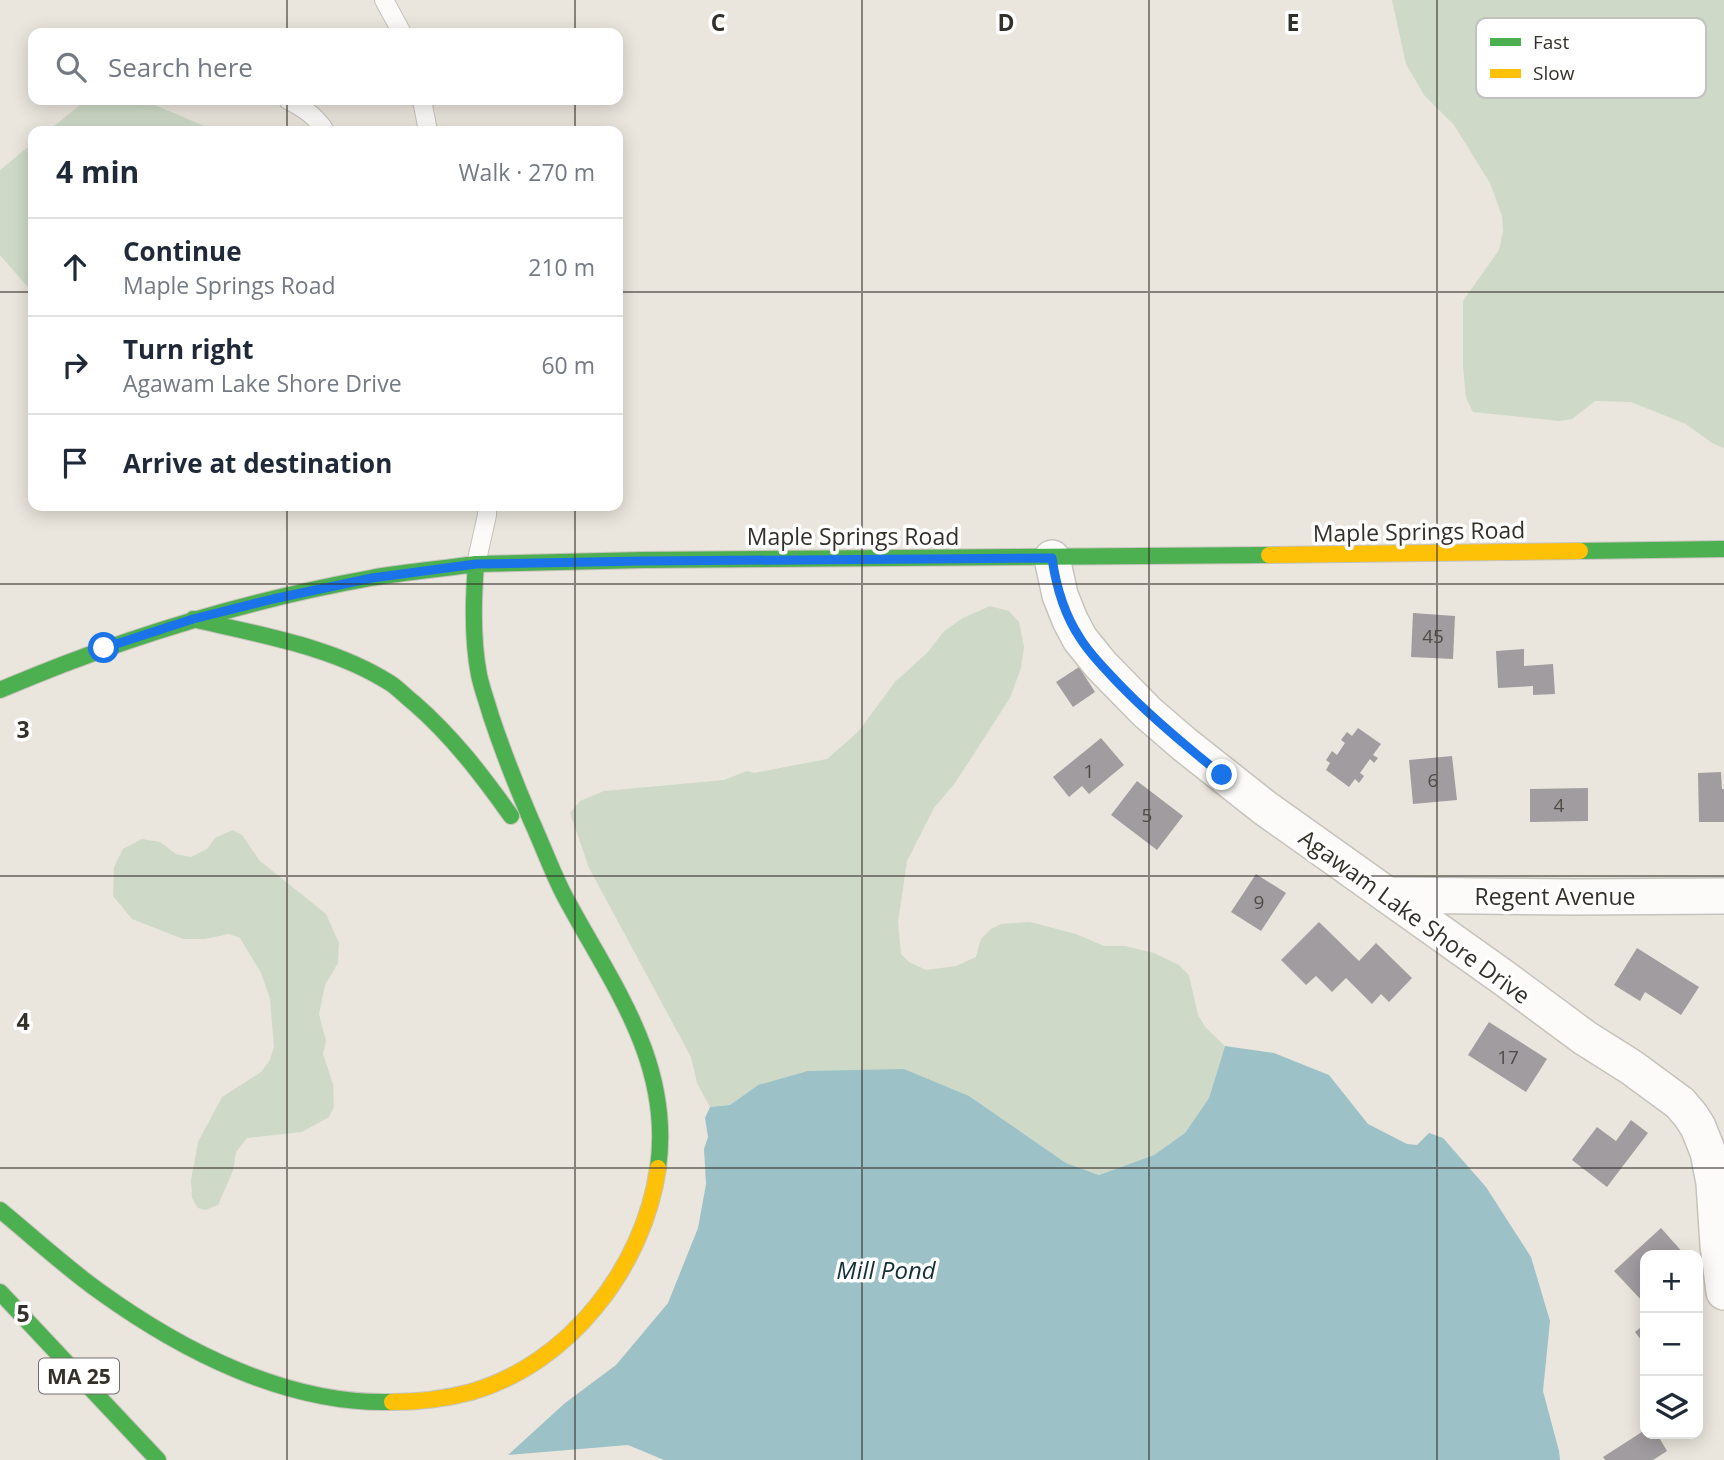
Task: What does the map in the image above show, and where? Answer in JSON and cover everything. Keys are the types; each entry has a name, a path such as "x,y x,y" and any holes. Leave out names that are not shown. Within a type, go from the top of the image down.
{"main road":[{"name":"Maple Springs Road","path":"0,690 104,648 193,619 372,578 476,564 1724,549"},
{"path":"476,564 473,606 478,672 506,761 555,877"},
{"path":"0,1210 131,1314 220,1363 298,1391 377,1403 413,1404 446,1400 481,1389 516,1373 548,1353 574,1331 597,1306 621,1273 639,1241 652,1206 659,1171 660,1138 650,1066 639,1033 555,877 479,770 421,708 391,684 357,666 321,652 193,619"},
{"name":"MA 25","path":"0,1292 159,1460"}],"street":[{"name":"Agawam Lake Shore Drive","path":"1052,558 1060,595 1080,639 1138,703 1184,744 1265,808 1680,1103 1698,1127 1708,1152 1714,1183 1724,1292"},
{"name":"Regent Avenue","path":"1387,895 1724,896"}],"lane":[{"path":"384,0 399,28"},
{"path":"298,105 322,126"},
{"path":"423,105 427,126"},
{"path":"476,564 487,511"}],"green space":[{"path":"1392,0 1724,0 1724,448 1712,443 1686,424 1631,402 1595,401 1572,419 1559,421 1473,412 1466,398 1463,367 1463,301 1499,250 1503,231 1502,216 1490,183 1454,125 1424,95 1406,64"},
{"path":"80,105 155,105 204,126 54,126"},
{"path":"28,147 28,287 0,255 0,170"},
{"path":"990,606 1009,611 1019,622 1024,647 1021,668 1010,698 955,783 934,808 907,861 898,922 901,954 909,962 926,970 956,966 976,957 981,939 991,929 1001,924 1030,922 1076,934 1104,946 1125,946 1154,953 1179,965 1189,975 1198,1015 1206,1028 1225,1046 1209,1098 1185,1133 1154,1155 1099,1175 1066,1163 969,1096 758,1085 730,1105 710,1107 697,1083 691,1057 589,868 570,813 580,801 604,791 724,780 747,771 754,773 827,759 858,732 895,682 928,652 944,631 963,618"},
{"path":"233,830 242,835 260,861 326,914 339,943 338,963 325,985 319,1014 326,1041 323,1054 333,1084 334,1107 329,1117 302,1132 247,1138 236,1152 233,1171 218,1205 205,1210 198,1208 192,1198 191,1180 198,1142 222,1097 261,1072 270,1060 274,1047 270,999 261,973 240,938 229,934 205,939 183,939 132,919 113,896 114,867 123,849 142,839 160,842 176,854 191,857 207,849 215,838"}],"water":[{"name":"Mill Pond","path":"1225,1046 1274,1053 1329,1075 1368,1124 1407,1144 1417,1145 1429,1133 1443,1138 1486,1187 1531,1257 1550,1321 1543,1391 1560,1460 664,1460 628,1445 508,1455 565,1403 616,1365 668,1303 698,1228 706,1184 704,1149 708,1137 705,1118 710,1107 730,1105 758,1085 808,1071 904,1069 969,1096 1066,1163 1099,1175 1154,1155 1185,1133 1209,1098"}],"building":[{"path":"1413,613 1455,616 1453,659 1411,657"},
{"path":"1524,649 1524,666 1553,664 1555,694 1533,695 1533,686 1498,688 1496,651"},
{"path":"1079,667 1095,692 1073,707 1056,682"},
{"path":"1358,728 1381,744 1373,755 1378,758 1374,763 1370,759 1360,773 1364,776 1359,783 1355,779 1349,787 1326,770 1330,763 1326,760 1332,751 1337,755 1345,743 1341,740 1347,732 1352,736"},
{"path":"1101,738 1124,765 1089,794 1082,786 1069,797 1053,777"},
{"path":"1452,756 1457,800 1413,804 1409,760"},
{"path":"1721,772 1724,822 1699,822 1698,773"},
{"path":"1137,781 1183,816 1157,850 1111,815"},
{"path":"1588,788 1588,821 1530,822 1530,789"},
{"path":"1256,874 1286,893 1261,931 1231,912"},
{"path":"1319,922 1359,961 1376,943 1412,978 1389,1002 1381,994 1372,1004 1346,978 1332,992 1316,976 1306,985 1281,960"},
{"path":"1637,948 1699,987 1681,1015 1645,992 1640,1001 1614,985"},
{"path":"1489,1022 1547,1059 1526,1092 1468,1055"},
{"path":"1631,1120 1648,1133 1607,1187 1572,1160 1597,1127 1616,1141"},
{"path":"1661,1228 1681,1250 1640,1250 1640,1299 1614,1271"},
{"path":"1640,1433 1640,1439 1660,1439 1667,1451 1653,1460 1605,1460 1603,1457"}],"traffic: fast":[{"path":"1580,551 1724,549"},
{"path":"476,564 643,560 1269,555"},
{"path":"0,690 90,654 229,610 371,578 476,564"},
{"path":"476,564 474,634 483,690 510,768 554,875 618,991 647,1057 656,1092 660,1129 658,1168"},
{"path":"193,619 320,651 368,670 390,683 454,742 511,816"},
{"path":"0,1210 99,1291 165,1334 200,1353 275,1384 314,1394 353,1401 392,1402"},
{"path":"0,1292 158,1460"}],"traffic: slow":[{"path":"1269,555 1580,551"},
{"path":"392,1402 432,1400 471,1392 507,1378 540,1359 570,1335 596,1307 619,1275 637,1241 650,1205 658,1168"}],"route":[{"path":"104,648 193,619 273,599 372,578 476,564 1052,558 1055,579 1065,610 1090,653 1147,712 1222,775"}]}
